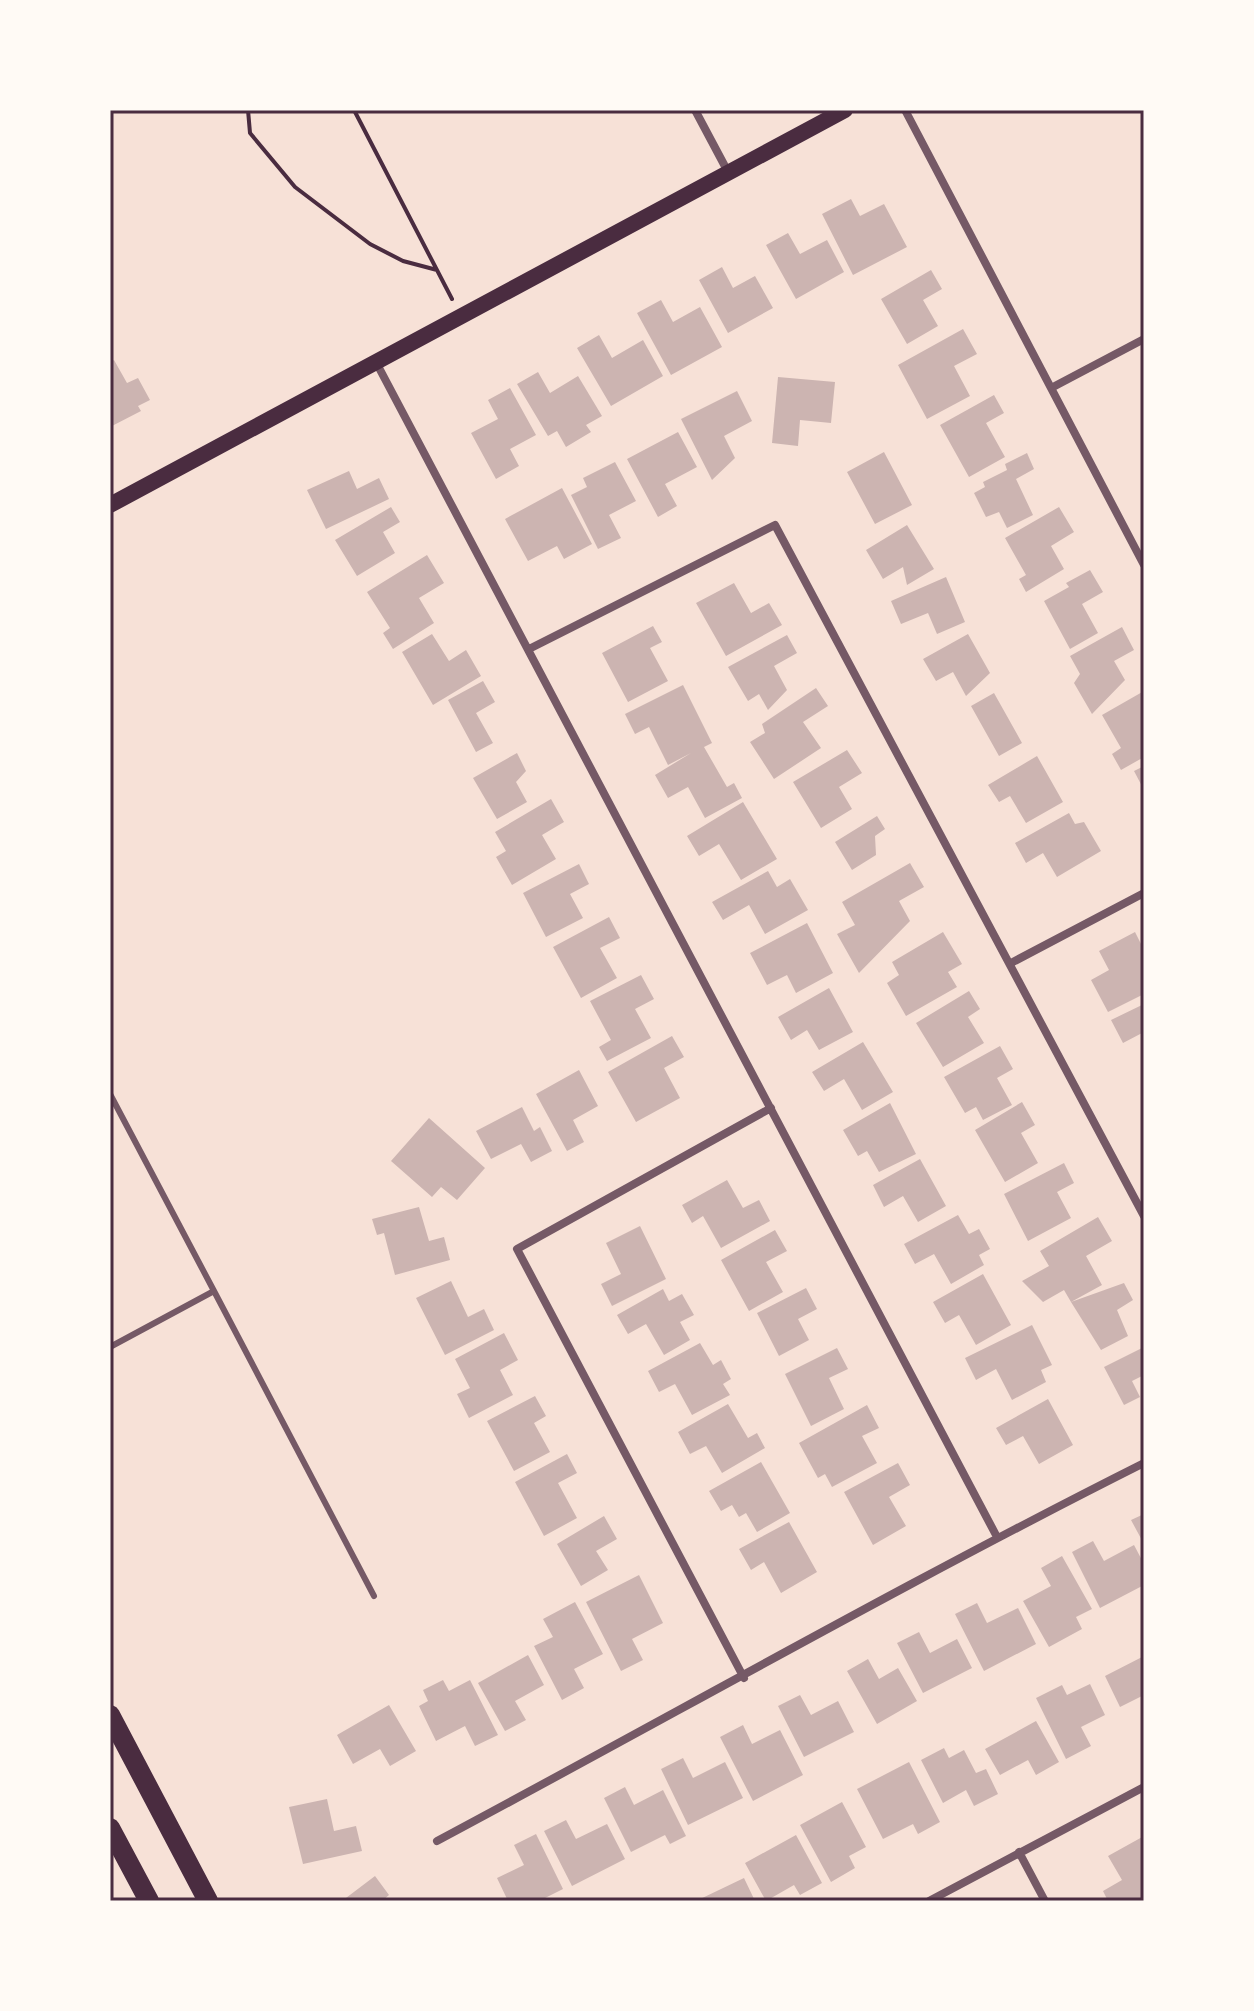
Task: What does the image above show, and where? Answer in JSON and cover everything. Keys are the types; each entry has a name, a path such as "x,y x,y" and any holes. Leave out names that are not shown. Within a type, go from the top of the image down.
{"main road":[{"path":"110,505 462,319 845,110"},
{"path":"110,1715 208,1901"},
{"path":"110,1828 149,1901"}],"street":[{"path":"695,110 728,172"},
{"path":"905,110 1144,565"},
{"path":"1053,387 1144,339"},
{"path":"377,364 997,1537"},
{"path":"529,649 775,525 1144,1216"},
{"path":"1011,963 1144,893"},
{"path":"744,1678 517,1249 771,1108"},
{"path":"437,1841 744,1678 997,1537 1144,1463"},
{"path":"929,1901 1144,1787"},
{"path":"1019,1852 1045,1901"}],"lane":[{"path":"110,1094 374,1596"},
{"path":"110,1347 214,1291"}],"path":[{"path":"248,110 250,133 295,187 370,244 403,261 437,270"},
{"path":"354,110 462,319"}],"building":[{"path":"851,199 860,216 884,204 907,247 853,275 822,214"},
{"path":"788,233 800,254 827,240 844,272 796,299 766,245"},
{"path":"722,267 733,288 755,276 773,308 728,333 699,280"},
{"path":"931,270 942,289 923,300 938,326 907,344 881,299"},
{"path":"661,300 673,322 700,307 722,347 671,375 637,313"},
{"path":"963,329 977,354 954,366 970,396 927,419 898,365"},
{"path":"599,335 612,358 643,340 663,376 611,406 577,348"},
{"path":"114,360 127,383 138,378 150,400 138,406 141,411 110,427 110,362"},
{"path":"538,372 550,393 578,376 602,416 586,425 591,432 566,447 557,431 548,436 517,384"},
{"path":"778,377 835,382 831,423 800,420 798,446 772,443"},
{"path":"510,388 536,435 510,449 519,466 496,479 471,433 498,419 488,400"},
{"path":"737,391 752,421 724,436 735,458 712,480 681,419"},
{"path":"994,395 1004,413 986,423 1005,457 969,477 940,425"},
{"path":"678,432 697,467 665,484 677,506 658,517 627,459"},
{"path":"884,452 912,505 875,524 847,472"},
{"path":"1027,453 1034,469 1016,479 1033,515 1007,528 999,512 986,517 974,493 985,487 983,482 1007,470 1005,464"},
{"path":"615,462 636,501 609,515 621,538 598,549 571,495 587,487 583,478"},
{"path":"349,471 357,489 379,478 389,499 326,529 307,490"},
{"path":"562,488 592,544 564,559 557,546 528,561 505,519"},
{"path":"391,507 400,522 383,532 395,553 357,576 335,540"},
{"path":"1059,507 1074,532 1051,546 1064,569 1026,592 1019,579 1026,575 1005,538"},
{"path":"907,525 934,569 907,585 903,567 883,579 866,550"},
{"path":"427,555 444,583 419,598 434,623 393,649 383,633 390,628 367,592"},
{"path":"1090,570 1103,592 1082,604 1098,633 1070,649 1044,601 1069,587 1066,583"},
{"path":"946,577 965,622 937,634 928,613 901,624 891,601"},
{"path":"734,583 751,613 769,603 782,625 726,656 696,603"},
{"path":"653,626 662,642 650,648 668,681 628,702 602,653"},
{"path":"1122,627 1134,650 1114,661 1125,680 1092,714 1074,683 1080,674 1070,656"},
{"path":"432,634 449,661 466,650 481,676 433,705 402,652"},
{"path":"968,634 990,673 966,696 953,672 936,681 923,659"},
{"path":"787,635 797,653 774,666 787,690 768,710 759,694 748,701 728,667"},
{"path":"483,681 495,702 476,713 493,743 476,752 448,700"},
{"path":"683,685 712,743 704,747 727,787 734,783 742,798 705,818 688,787 668,798 655,775 691,753 668,765 649,727 635,734 625,714"},
{"path":"816,688 828,706 803,722 821,748 774,779 750,742 765,733 762,724"},
{"path":"1144,691 1144,757 1121,770 1112,754 1121,748 1102,715"},
{"path":"994,693 1022,743 999,756 971,706"},
{"path":"847,750 862,773 839,787 852,809 821,828 793,782"},
{"path":"517,753 526,771 516,782 527,802 497,819 473,778"},
{"path":"1037,756 1063,802 1026,823 1010,796 999,802 988,785"},
{"path":"1144,766 1144,790 1134,771"},
{"path":"551,799 564,822 542,835 556,859 512,885 496,857 506,851 495,832"},
{"path":"743,802 777,859 741,880 719,844 699,856 687,836"},
{"path":"1069,813 1075,824 1084,822 1101,851 1057,877 1043,853 1026,863 1015,843"},
{"path":"877,816 885,829 875,836 876,855 852,870 835,842"},
{"path":"910,863 924,887 899,901 910,921 859,973 837,934 855,925 842,902"},
{"path":"579,864 589,884 570,894 583,918 546,937 523,893"},
{"path":"768,871 777,887 790,879 808,910 765,934 749,905 723,920 712,902"},
{"path":"609,917 620,938 600,948 617,978 581,998 553,947"},
{"path":"807,923 833,973 796,993 787,975 767,985 750,953"},
{"path":"943,932 962,964 948,972 957,987 906,1016 887,983 899,975 892,962"},
{"path":"1135,932 1144,950 1144,994 1108,1012 1091,980 1109,970 1099,951"},
{"path":"641,975 654,999 635,1009 651,1038 607,1061 599,1047 611,1040 590,1001"},
{"path":"829,988 853,1032 819,1050 807,1030 791,1040 778,1017"},
{"path":"969,991 980,1009 968,1017 984,1043 943,1067 916,1023"},
{"path":"1144,1004 1144,1032 1123,1043 1111,1020"},
{"path":"672,1036 684,1057 664,1068 680,1098 636,1122 608,1072"},
{"path":"863,1042 893,1092 862,1110 844,1079 824,1091 812,1072"},
{"path":"1000,1046 1013,1069 997,1078 1012,1105 983,1120 976,1107 965,1113 944,1077"},
{"path":"579,1070 598,1106 573,1120 584,1142 567,1151 536,1094"},
{"path":"1022,1102 1035,1125 1021,1133 1038,1163 1005,1182 975,1130"},
{"path":"890,1103 916,1154 879,1172 867,1151 858,1156 843,1130"},
{"path":"522,1107 534,1131 540,1127 552,1151 531,1162 521,1144 491,1159 476,1131"},
{"path":"429,1118 485,1168 457,1200 441,1187 432,1197 391,1161"},
{"path":"920,1159 946,1206 918,1222 903,1196 884,1207 873,1185"},
{"path":"1064,1163 1074,1183 1057,1192 1071,1218 1028,1241 1004,1194"},
{"path":"727,1180 743,1208 759,1200 770,1221 721,1248 703,1216 692,1223 682,1205"},
{"path":"419,1207 429,1241 444,1237 450,1260 395,1275 384,1233 377,1235 372,1219"},
{"path":"958,1215 969,1234 979,1229 990,1249 979,1255 984,1265 951,1284 934,1254 915,1264 904,1244"},
{"path":"1098,1217 1112,1241 1086,1256 1102,1285 1071,1302 1064,1290 1043,1302 1022,1281 1049,1266 1040,1251"},
{"path":"640,1226 666,1279 612,1306 601,1284 621,1274 606,1243"},
{"path":"775,1230 787,1251 766,1262 783,1292 749,1311 721,1260"},
{"path":"983,1274 1011,1325 976,1345 959,1315 945,1323 933,1302"},
{"path":"451,1281 468,1317 484,1309 494,1330 445,1355 416,1298"},
{"path":"1124,1283 1133,1300 1117,1310 1128,1336 1101,1350 1071,1302"},
{"path":"806,1288 817,1309 798,1319 809,1340 779,1356 757,1313"},
{"path":"663,1289 669,1301 682,1294 694,1315 680,1322 690,1340 664,1355 646,1324 628,1334 617,1315"},
{"path":"1032,1325 1052,1365 1041,1370 1046,1382 1012,1400 996,1369 976,1380 965,1358"},
{"path":"504,1333 518,1360 500,1370 513,1395 469,1418 457,1394 470,1388 455,1359"},
{"path":"700,1343 713,1365 721,1360 731,1379 723,1384 730,1395 692,1415 675,1384 659,1392 648,1371"},
{"path":"1144,1347 1144,1375 1132,1381 1140,1397 1124,1405 1104,1367"},
{"path":"837,1348 848,1369 829,1378 844,1409 811,1426 785,1374"},
{"path":"535,1396 546,1416 534,1423 550,1452 514,1471 487,1421"},
{"path":"1048,1399 1073,1445 1039,1464 1023,1436 1006,1445 996,1428"},
{"path":"728,1404 748,1438 757,1433 765,1448 722,1473 706,1446 690,1454 678,1432"},
{"path":"867,1405 879,1428 862,1436 877,1463 832,1487 825,1474 818,1478 799,1443"},
{"path":"567,1454 577,1473 558,1483 577,1518 544,1536 515,1482"},
{"path":"761,1462 790,1513 757,1532 746,1513 739,1517 732,1505 721,1511 709,1491"},
{"path":"898,1463 910,1485 889,1497 906,1526 873,1545 844,1492"},
{"path":"1144,1514 1144,1544 1131,1520"},
{"path":"604,1516 617,1539 596,1551 608,1570 581,1586 557,1544"},
{"path":"789,1522 817,1572 781,1593 764,1562 751,1570 739,1549"},
{"path":"1093,1541 1104,1561 1134,1545 1144,1564 1144,1585 1100,1608 1072,1552"},
{"path":"1062,1556 1092,1609 1076,1617 1082,1629 1049,1647 1023,1601 1051,1586 1041,1568"},
{"path":"639,1575 663,1623 632,1639 643,1660 621,1671 586,1602"},
{"path":"575,1602 603,1654 574,1669 584,1688 562,1700 534,1646 553,1637 543,1619"},
{"path":"977,1603 987,1623 1018,1608 1036,1644 984,1671 955,1614"},
{"path":"919,1632 930,1653 957,1639 972,1668 923,1693 897,1643"},
{"path":"528,1655 544,1685 515,1701 526,1720 505,1731 478,1683"},
{"path":"1144,1656 1144,1695 1120,1707 1105,1676"},
{"path":"868,1659 879,1679 898,1668 917,1701 877,1724 847,1671"},
{"path":"443,1680 449,1691 470,1680 498,1735 475,1746 465,1726 436,1741 419,1706 428,1701 423,1690"},
{"path":"1090,1684 1105,1715 1081,1727 1091,1746 1066,1759 1036,1698 1062,1685 1067,1695"},
{"path":"800,1695 811,1715 838,1701 854,1732 804,1757 778,1706"},
{"path":"389,1705 416,1751 390,1766 380,1749 353,1764 337,1735"},
{"path":"1036,1721 1059,1762 1036,1775 1028,1760 1000,1775 985,1749"},
{"path":"743,1725 752,1744 780,1730 803,1775 753,1801 720,1737"},
{"path":"944,1748 949,1758 964,1750 976,1773 986,1769 998,1794 974,1806 966,1790 943,1803 921,1760"},
{"path":"683,1758 693,1778 725,1762 743,1798 688,1825 661,1769"},
{"path":"909,1762 940,1822 918,1834 913,1824 883,1839 857,1789"},
{"path":"625,1787 634,1805 663,1790 686,1836 670,1844 665,1835 631,1852 604,1798"},
{"path":"327,1799 334,1831 356,1826 362,1851 303,1864 289,1807"},
{"path":"842,1802 866,1847 849,1856 855,1868 831,1882 800,1825"},
{"path":"566,1820 576,1839 607,1824 625,1859 572,1886 544,1831"},
{"path":"536,1834 563,1889 539,1901 508,1901 497,1878 524,1865 514,1845"},
{"path":"796,1835 822,1883 800,1895 794,1885 766,1901 745,1863"},
{"path":"1144,1836 1144,1898 1108,1901 1103,1891 1122,1880 1108,1856"},
{"path":"375,1876 389,1895 382,1901 342,1901"},
{"path":"744,1878 755,1901 696,1901"}]}
